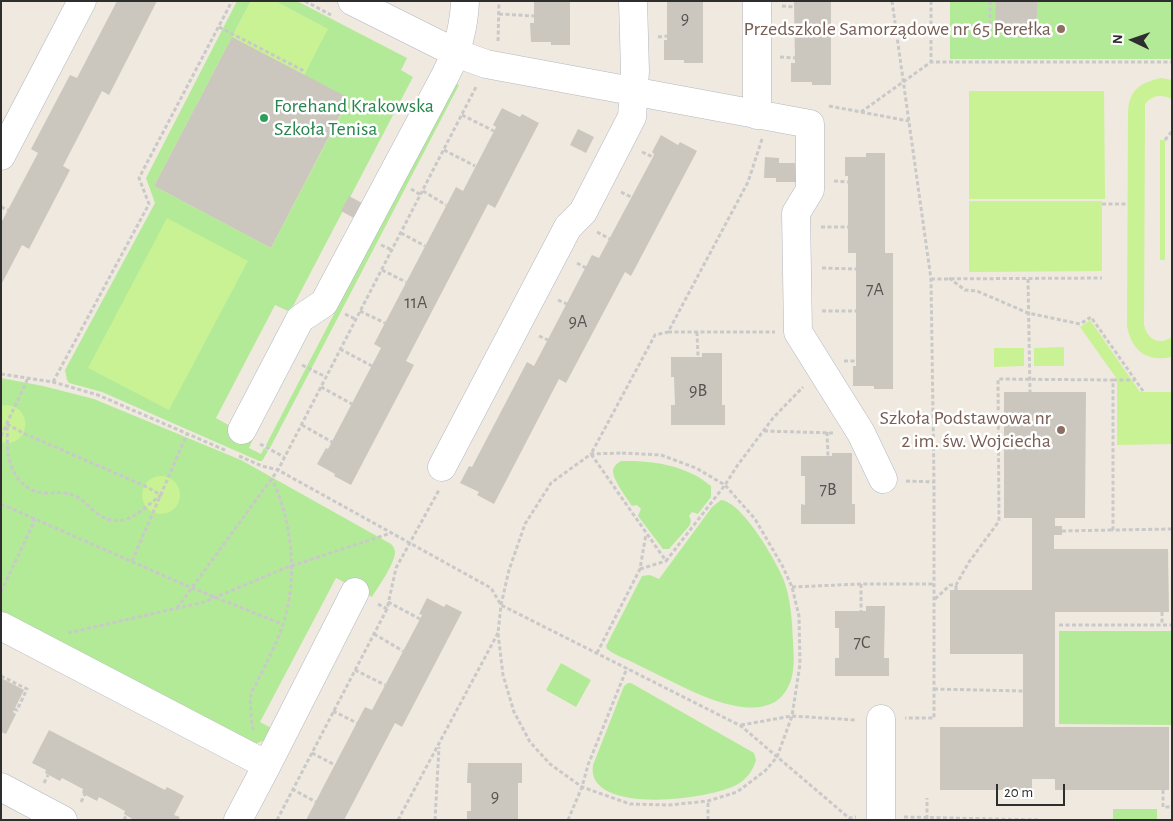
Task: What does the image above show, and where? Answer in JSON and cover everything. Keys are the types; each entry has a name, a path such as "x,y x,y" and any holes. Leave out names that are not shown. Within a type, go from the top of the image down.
{"street":[{"path":"1,156 82,1"},
{"path":"352,1 456,53 486,64 810,124 810,190 796,213 797,322 820,369 861,433 883,479"},
{"path":"236,446 300,319 324,303 456,53 463,27 465,1"},
{"path":"442,467 568,227 583,212 632,117 635,71 633,1"},
{"path":"757,1 763,116"},
{"path":"238,820 256,759 355,592"},
{"path":"1,626 256,759"},
{"path":"881,719 881,818"},
{"path":"1,787 63,820"}],"path":[{"path":"54,382 149,204 139,178 232,1"},
{"path":"498,47 499,1"},
{"path":"892,1 903,82"},
{"path":"931,1 931,62"},
{"path":"990,1 990,26 1052,26"},
{"path":"499,14 534,16"},
{"path":"219,27 304,71"},
{"path":"909,122 861,112 931,62 1172,62"},
{"path":"177,608 278,470 478,81"},
{"path":"462,115 494,131"},
{"path":"668,332 748,182 763,116"},
{"path":"1165,140 1172,131"},
{"path":"444,150 476,166"},
{"path":"423,191 446,205"},
{"path":"1102,204 1127,204"},
{"path":"1,207 8,210"},
{"path":"401,233 425,246"},
{"path":"797,268 856,269"},
{"path":"382,270 406,282"},
{"path":"949,278 965,290 977,292 1028,314 1080,324 1091,317 1142,391"},
{"path":"931,279 1102,278"},
{"path":"1028,279 1030,392"},
{"path":"360,311 385,323"},
{"path":"592,454 622,453 661,456 696,468 725,485 755,519 783,568 792,588 799,616 800,664 792,716 777,757 765,771 738,792 708,801 669,805 630,804 582,787 550,764 530,742 514,712 503,675 498,633 509,570 526,524 551,484 592,454 655,335 668,332 697,332 797,322 856,311"},
{"path":"697,332 698,357"},
{"path":"340,349 372,366"},
{"path":"640,568 666,561 725,485 773,418 820,369"},
{"path":"1,374 54,382 98,395 187,434 236,446 262,466 278,470 491,588 502,605 740,726 849,818 881,818"},
{"path":"1,436 28,378"},
{"path":"956,590 956,585 969,562 999,521 998,379 1135,380"},
{"path":"1113,380 1113,530"},
{"path":"321,387 352,404"},
{"path":"7,424 10,462 15,474 24,485 32,490 44,493 64,492 72,494 82,498 97,514 109,520 119,521 130,519 161,495"},
{"path":"7,424 161,495"},
{"path":"302,425 332,442"},
{"path":"763,431 827,432"},
{"path":"132,561 187,434"},
{"path":"592,454 666,561"},
{"path":"277,820 387,609 396,568 445,478 442,467"},
{"path":"256,759 251,694 278,638 288,604 292,565 283,511 279,494 272,479"},
{"path":"1,504 192,588 282,624"},
{"path":"1,592 33,524 34,518"},
{"path":"1062,530 1172,529"},
{"path":"60,635 204,602 292,565 391,533"},
{"path":"597,653 640,568 646,533"},
{"path":"792,588 861,584 934,584"},
{"path":"861,584 861,611"},
{"path":"934,599 950,585 956,585"},
{"path":"355,592 387,609"},
{"path":"388,602 420,619"},
{"path":"1162,612 1162,625"},
{"path":"1059,625 1172,625"},
{"path":"398,820 498,633"},
{"path":"374,634 403,651"},
{"path":"568,820 626,668"},
{"path":"355,670 385,686"},
{"path":"1,676 27,689 16,710 14,709"},
{"path":"934,689 1023,690"},
{"path":"333,711 357,723"},
{"path":"435,820 439,744"},
{"path":"312,753 335,765"},
{"path":"292,789 316,802"},
{"path":"1163,790 1163,807 1172,807"},
{"path":"927,798 927,819 1040,820"},
{"path":"708,801 708,820"},
{"path":"124,820 126,816"}],"green space":[{"path":"237,1 251,1 154,186 271,248 349,99 304,75 327,29 275,1 297,1 407,58 401,70 413,77 290,312 275,305 216,418 253,439 249,448 261,454 264,448 268,451 262,461 102,392 69,383 65,370 155,203 146,178"},
{"name":"Forehand Krakowska Szkoła Tenisa","path":"251,1 275,1 328,29 304,75 349,98 271,248 154,186"},
{"name":"Przedszkole Samorządowe nr 65 Perełka","path":"950,1 996,1 996,23 1037,23 1038,1 1172,1 1172,59 950,59"},
{"path":"1161,78 1172,80 1172,99 1165,96 1157,96 1145,104 1144,325 1148,334 1154,340 1163,341 1172,337 1172,357 1155,358 1142,353 1137,348 1132,342 1127,326 1128,111 1131,97 1137,88 1147,82"},
{"path":"454,83 459,85 270,448 266,445"},
{"path":"969,91 1104,91 1105,199 969,199"},
{"path":"1160,140 1165,140 1165,260 1160,260"},
{"path":"969,201 1102,201 1102,271 969,272"},
{"path":"167,218 248,261 169,410 88,368"},
{"path":"1090,320 1140,392 1172,392 1172,444 1117,445 1117,379 1080,327"},
{"path":"1064,347 1064,366 1034,366 1034,348"},
{"path":"994,348 1024,348 1024,366 994,367"},
{"path":"1,378 94,399 241,460 393,546 395,556 393,561 372,597 336,578 260,722 273,729 266,739 254,744 1,614"},
{"path":"7,405 16,408 22,414 25,421 22,435 10,443 1,442 1,406"},
{"path":"621,461 668,465 691,473 711,486 711,497 698,514 692,512 689,516 691,520 690,525 669,549 663,549 638,516 641,509 637,505 632,506 617,483 613,470"},
{"path":"161,476 174,482 180,495 174,508 161,514 148,508 142,495 148,482"},
{"path":"721,500 738,510 757,533 779,569 788,593 794,653 793,671 788,687 780,698 768,705 740,707 710,699 616,655 607,649 606,646 642,576 650,575 659,579 712,507"},
{"path":"1059,631 1172,631 1172,725 1059,724"},
{"path":"561,663 591,680 576,707 546,690"},
{"path":"628,683 754,753 756,760 749,774 738,784 724,790 703,795 653,800 629,798 609,792 596,781 593,765 624,686"},
{"path":"1113,809 1157,809 1157,820 1113,820"}],"building":[{"path":"117,1 157,1 109,95 102,91 63,166 70,170 29,249 22,245 1,285 1,223 38,153 31,149 70,75 77,78"},
{"path":"534,1 570,1 570,45 551,45 551,42 531,42 530,23 534,23"},
{"path":"667,1 703,1 703,63 684,63 684,60 664,60 664,40 667,40"},
{"path":"794,1 831,1 831,85 812,85 812,82 791,82 791,63 795,63"},
{"path":"996,1 1038,1 1037,23 995,23"},
{"name":"Forehand Krakowska Szkoła Tenisa","path":"232,37 349,98 271,248 154,186"},
{"path":"502,108 520,117 522,114 539,123 495,208 488,204 406,361 414,365 351,485 317,464 326,448 328,449 381,348 374,344 456,187 463,191 496,127 493,125"},
{"path":"578,129 594,137 586,153 570,145"},
{"path":"661,135 678,145 680,142 697,151 631,276 625,272 566,383 559,379 494,504 477,495 479,492 460,483 469,466 472,467 527,362 534,366 592,255 599,258 653,157 654,154 652,152"},
{"path":"866,153 885,153 885,253 893,253 893,389 874,389 874,386 853,386 853,366 856,366 856,253 848,253 848,176 845,176 845,157 866,157"},
{"path":"765,157 779,158 779,163 795,163 796,182 776,182 776,178 764,178"},
{"path":"349,196 362,203 354,218 341,211"},
{"path":"702,353 722,353 722,405 725,405 725,425 671,425 671,405 675,405 674,377 671,377 671,357 702,357"},
{"path":"1004,392 1086,392 1085,518 1055,518 1055,526 1062,526 1062,535 1054,535 1054,549 1168,549 1169,612 1055,612 1055,727 1169,727 1169,790 1055,790 1055,779 1032,779 1032,790 940,790 940,727 1023,727 1023,654 950,654 950,590 1032,590 1032,518 1004,518"},
{"path":"832,453 852,453 852,504 855,504 855,524 801,524 801,504 805,505 805,476 801,476 801,456 832,456"},
{"path":"427,598 444,607 446,604 462,612 402,727 395,723 344,820 306,820 365,707 372,710 422,615 419,614"},
{"path":"866,606 885,606 884,658 889,658 889,676 835,676 835,658 839,658 839,628 835,628 835,611 866,611"},
{"path":"1,678 24,690 13,712 16,714 6,734 1,732"},
{"path":"49,730 165,790 167,787 184,796 174,815 180,817 178,820 134,820 124,814 125,811 99,797 97,801 82,793 83,789 62,778 60,781 45,773 46,770 32,763"},
{"path":"468,763 522,763 522,783 518,783 518,820 467,820 467,811 471,811 471,783 467,783"}],"place":[{"name":"Przedszkole Samorządowe nr 65 Perełka","path":"1061,29"},
{"name":"Forehand Krakowska Szkoła Tenisa","path":"264,118"},
{"name":"Szkoła Podstawowa nr 2 im. św. Wojciecha","path":"1061,430"}]}
